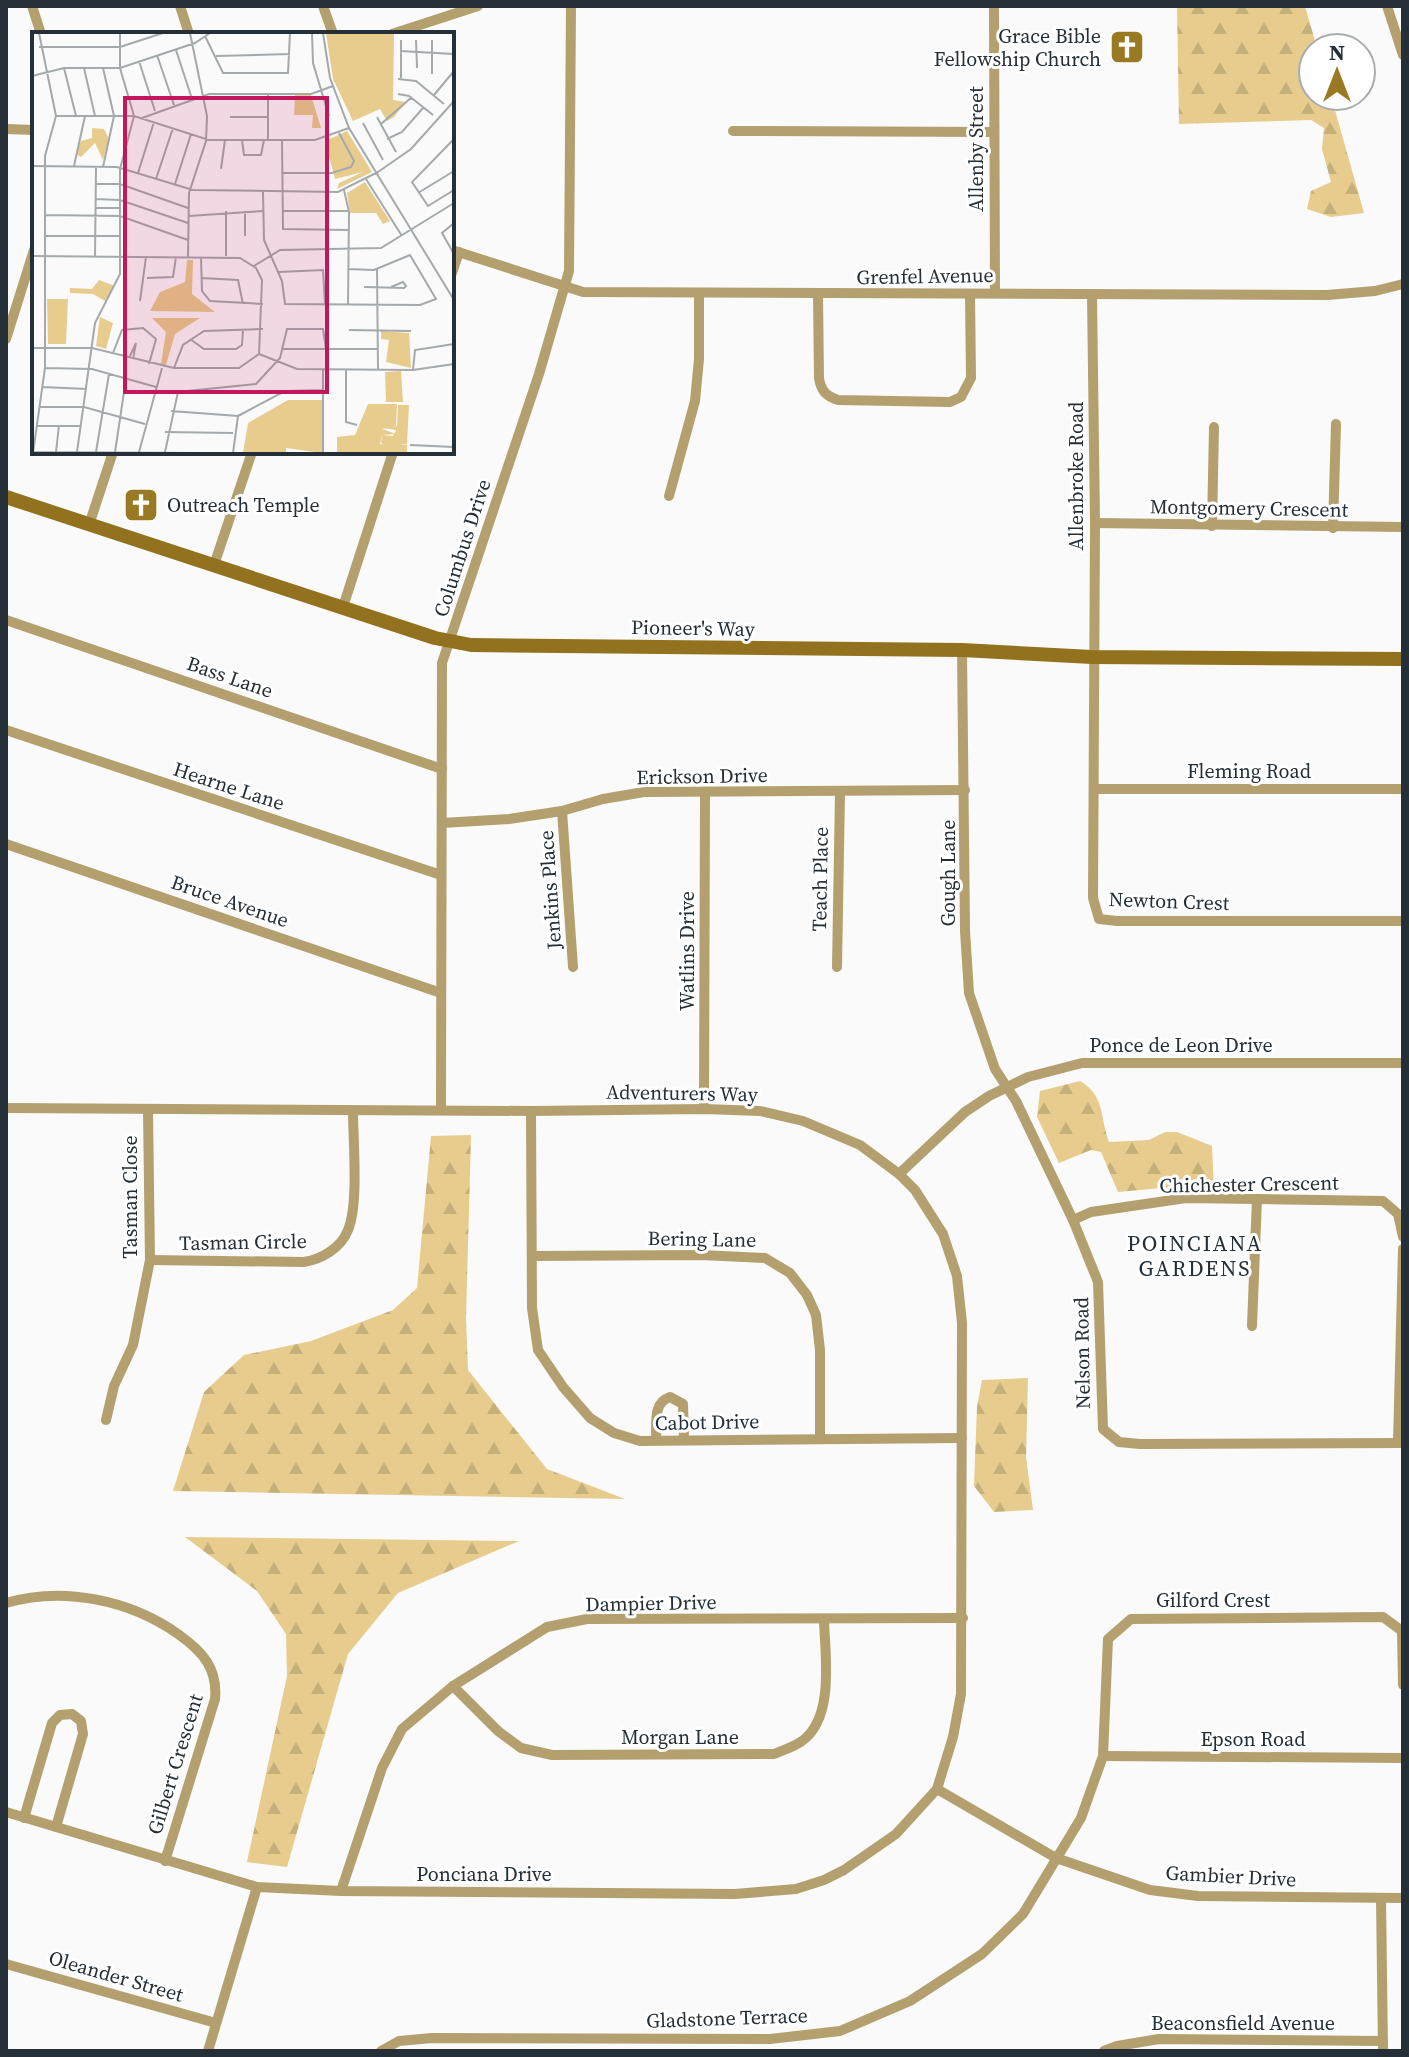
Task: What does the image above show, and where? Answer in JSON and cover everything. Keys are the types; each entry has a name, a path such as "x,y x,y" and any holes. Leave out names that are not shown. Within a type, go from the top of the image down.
{"main road":[{"name":"Pioneer's Way","path":"6,497 343,607 471,645 962,650 1092,657 1403,659"}],"street":[{"path":"32,6 40,32"},
{"path":"180,6 188,32"},
{"path":"323,6 332,32"},
{"path":"397,32 463,8 478,6"},
{"name":"Columbus Drive","path":"441,1110 442,663 569,271 571,6"},
{"name":"Allenby Street","path":"994,6 995,293"},
{"path":"1387,6 1403,55"},
{"path":"6,129 32,130"},
{"path":"733,131 993,132"},
{"name":"Grenfel Avenue","path":"455,251 583,292 1327,295 1375,291 1403,284"},
{"path":"6,339 32,256"},
{"path":"669,496 695,401 699,359 699,293"},
{"path":"818,295 819,378 820,386 828,397 838,400 950,402 961,397 971,378 970,295"},
{"name":"Allenbroke Road","path":"1092,295 1095,523 1092,657"},
{"path":"1333,528 1336,424"},
{"path":"1212,526 1214,427"},
{"path":"89,525 112,454"},
{"path":"214,565 251,454"},
{"path":"343,607 392,454"},
{"name":"Montgomery Crescent","path":"1095,523 1403,527"},
{"name":"Bass Lane","path":"6,620 442,769"},
{"name":"Gough Lane","path":"962,650 965,931 969,993 995,1069 1006,1088"},
{"name":"Newton Crest","path":"1092,657 1095,789 1093,898 1099,919 1403,921"},
{"name":"Hearne Lane","path":"6,730 441,875"},
{"name":"Fleming Road","path":"1095,789 1403,789"},
{"name":"Erickson Drive","path":"442,823 509,819 562,811 603,799 644,792 965,790"},
{"name":"Teach Place","path":"837,967 840,792"},
{"name":"Watlins Drive","path":"704,1109 705,793"},
{"name":"Jenkins Place","path":"562,811 573,967"},
{"name":"Bruce Avenue","path":"6,844 441,993"},
{"name":"Ponce de Leon Drive","path":"899,1174 965,1112 1028,1077 1082,1063 1403,1063"},
{"name":"Nelson Road","path":"1006,1088 1016,1101 1073,1220 1098,1282 1103,1429 1119,1442 1401,1443"},
{"name":"Adventurers Way","path":"6,1108 760,1111 803,1121 860,1145 915,1190 943,1234 957,1276 962,1323 961,1694 953,1737 937,1789"},
{"name":"Tasman Close","path":"106,1420 114,1386 133,1345 150,1260 148,1110"},
{"name":"Tasman Circle","path":"150,1260 304,1262 323,1257 334,1249 348,1232 351,1222 353,1111"},
{"name":"Cabot Drive","path":"531,1111 532,1308 538,1350 563,1387 590,1418 614,1433 640,1441 962,1438"},
{"name":"Chichester Crescent","path":"1073,1220 1091,1212 1186,1198 1383,1201 1398,1214 1403,1237"},
{"path":"1252,1326 1257,1199"},
{"path":"1401,1443 1403,1249"},
{"name":"Bering Lane","path":"532,1256 701,1255 765,1258 790,1273 807,1295 816,1315 820,1350 820,1438"},
{"path":"656,1440 657,1407 662,1400 670,1397 683,1404 684,1440"},
{"name":"Gilbert Crescent","path":"6,1603 44,1596 82,1597 110,1602 170,1628 207,1659 216,1683 215,1699 165,1861"},
{"name":"Gilford Crest","path":"1056,1858 1081,1818 1103,1756 1108,1639 1131,1619 1383,1617 1402,1631 1403,1685"},
{"name":"Dampier Drive","path":"341,1891 382,1768 402,1729 453,1686 547,1627 587,1619 963,1618"},
{"name":"Morgan Lane","path":"453,1686 498,1731 521,1748 552,1755 774,1754 802,1741 815,1728 824,1703 824,1620"},
{"path":"24,1818 52,1723 60,1715 72,1714 81,1721 83,1734 56,1827"},
{"name":"Epson Road","path":"1103,1756 1403,1758"},
{"name":"Ponciana Drive","path":"6,1812 257,1887 341,1891 735,1894 796,1889 844,1870 896,1834 937,1789"},
{"name":"Gambier Drive","path":"937,1789 1056,1858 1150,1890 1186,1894 1403,1898"},
{"name":"Gladstone Terrace","path":"381,2051 399,2041 432,2038 770,2039 840,2031 910,2001 982,1954 1023,1914 1056,1858"},
{"path":"208,2051 257,1887"},
{"path":"1381,1898 1383,2046"},
{"name":"Oleander Street","path":"6,1964 216,2023"},
{"name":"Beaconsfield Avenue","path":"1104,2051 1159,2039 1383,2046"}],"green space":[{"path":"1177,6 1305,6 1312,32 1297,32 1297,112 1336,112 1364,213 1331,217 1307,209 1311,191 1331,182 1322,149 1324,128 1311,120 1179,124"},
{"path":"1080,1081 1098,1100 1109,1142 1149,1140 1165,1132 1177,1132 1212,1146 1214,1191 1162,1188 1118,1192 1101,1152 1091,1150 1059,1163 1037,1117 1040,1091"},
{"path":"471,1135 466,1318 468,1370 547,1469 625,1499 173,1491 204,1392 244,1355 311,1341 393,1310 417,1288 431,1136"},
{"path":"1028,1378 1026,1457 1033,1510 994,1512 974,1486 977,1407 982,1380"},
{"path":"185,1537 519,1541 398,1593 348,1654 287,1867 247,1862 287,1676 286,1634 257,1591"}],"place":[{"name":"Grace Bible Fellowship Church","path":"1127,47"},
{"name":"Outreach Temple","path":"141,505"}],"district":[{"name":"POINCIANA GARDENS","path":"1195,1256"}]}
